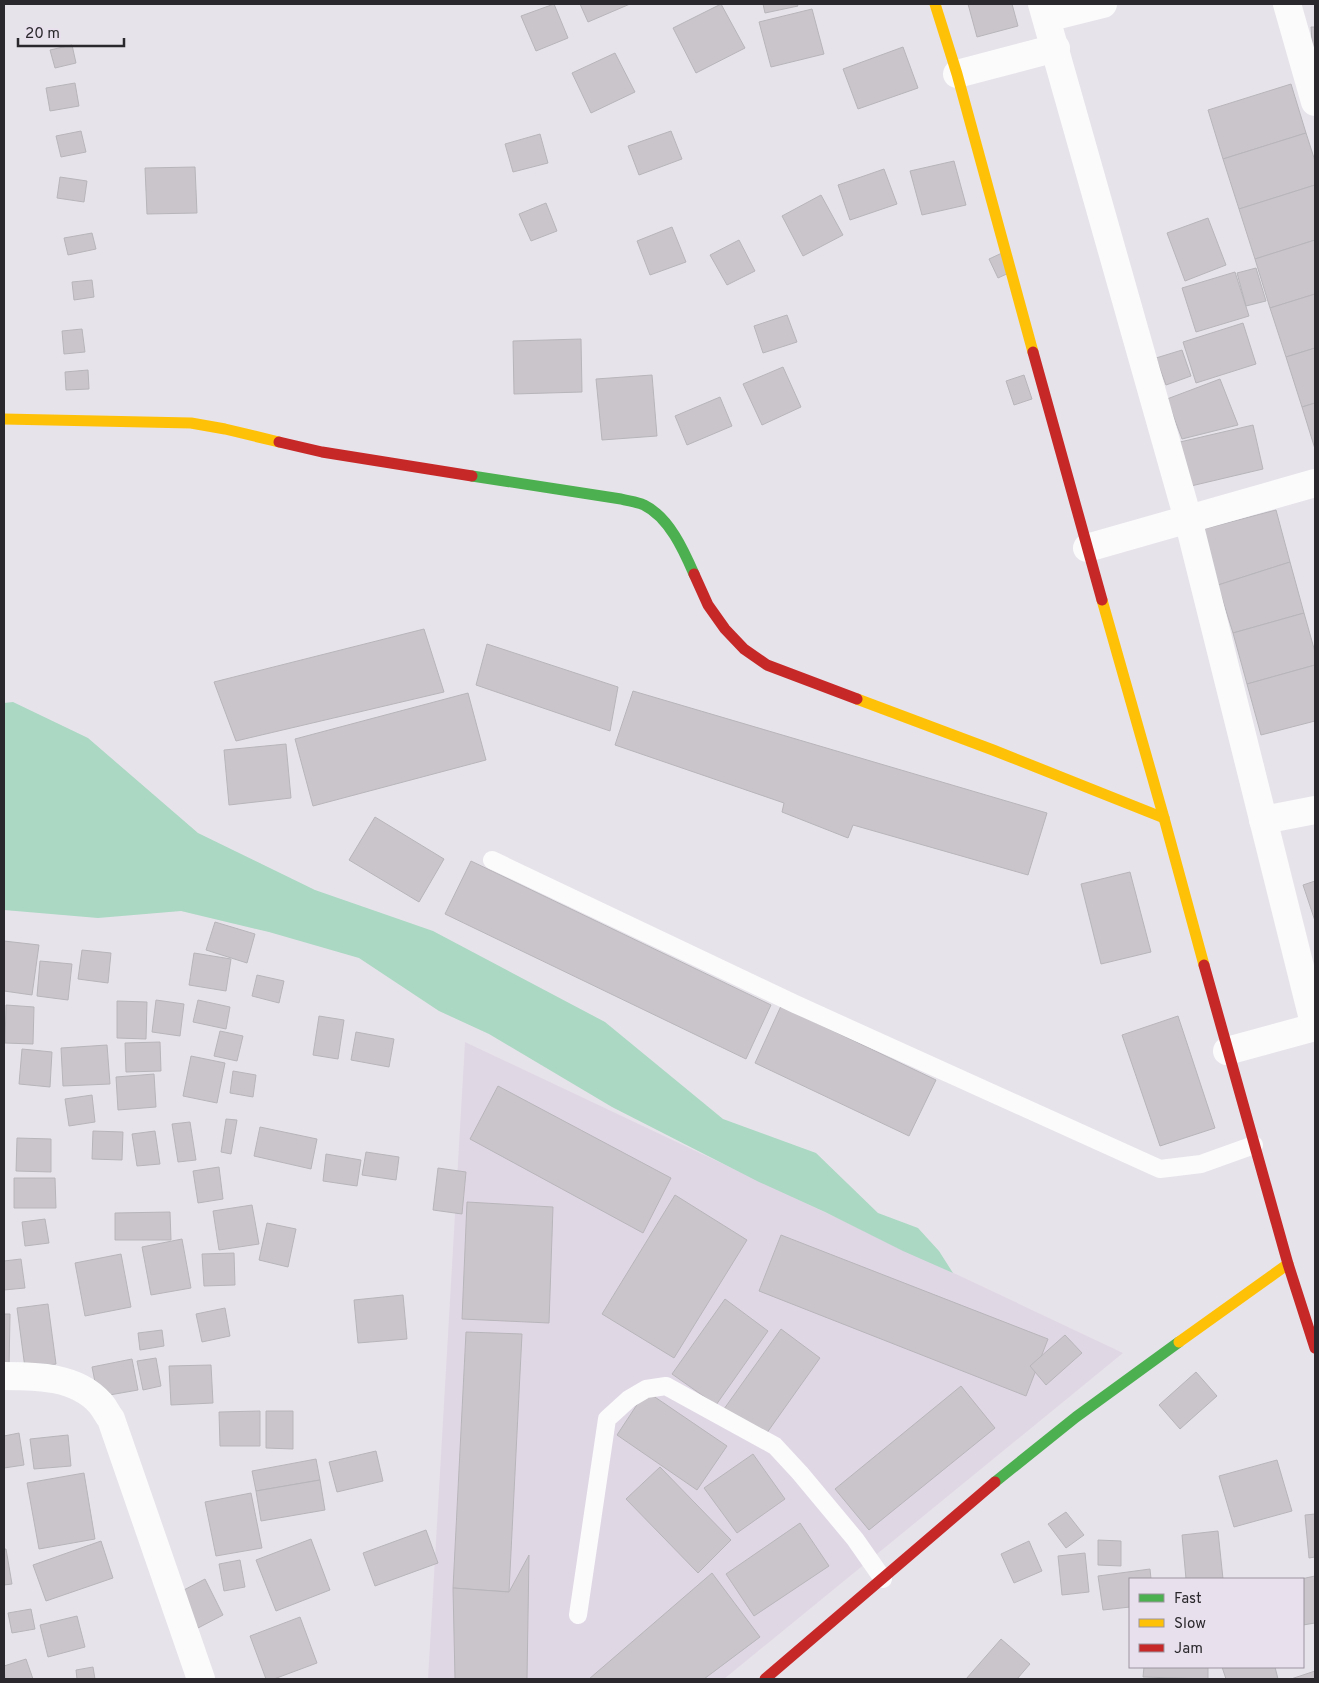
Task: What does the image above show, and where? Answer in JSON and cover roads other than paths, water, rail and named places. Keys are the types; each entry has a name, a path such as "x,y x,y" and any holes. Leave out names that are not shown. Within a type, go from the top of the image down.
{"street":[{"path":"935,4 957,74 1227,1051 1288,1264 1315,1348"},
{"path":"1103,4 1044,11 1188,519 1315,1027 1227,1051"},
{"path":"1287,4 1315,102"},
{"path":"957,74 1056,48"},
{"path":"4,419 191,423 322,452 621,499 644,505 664,521 681,545 708,605 725,629 744,650 767,665 993,750 1164,818"},
{"path":"1087,548 1315,483"},
{"path":"1263,820 1315,810"},
{"path":"765,1679 1000,1477 1076,1417 1288,1264"},
{"path":"4,1376 39,1376 68,1382 84,1390 99,1402 111,1419 201,1679"}],"lane":[{"path":"492,860 795,1004 1160,1169 1201,1164 1254,1145"},
{"path":"578,1615 607,1419 629,1398 646,1389 666,1386 775,1446 800,1472 856,1540 883,1579"}]}
